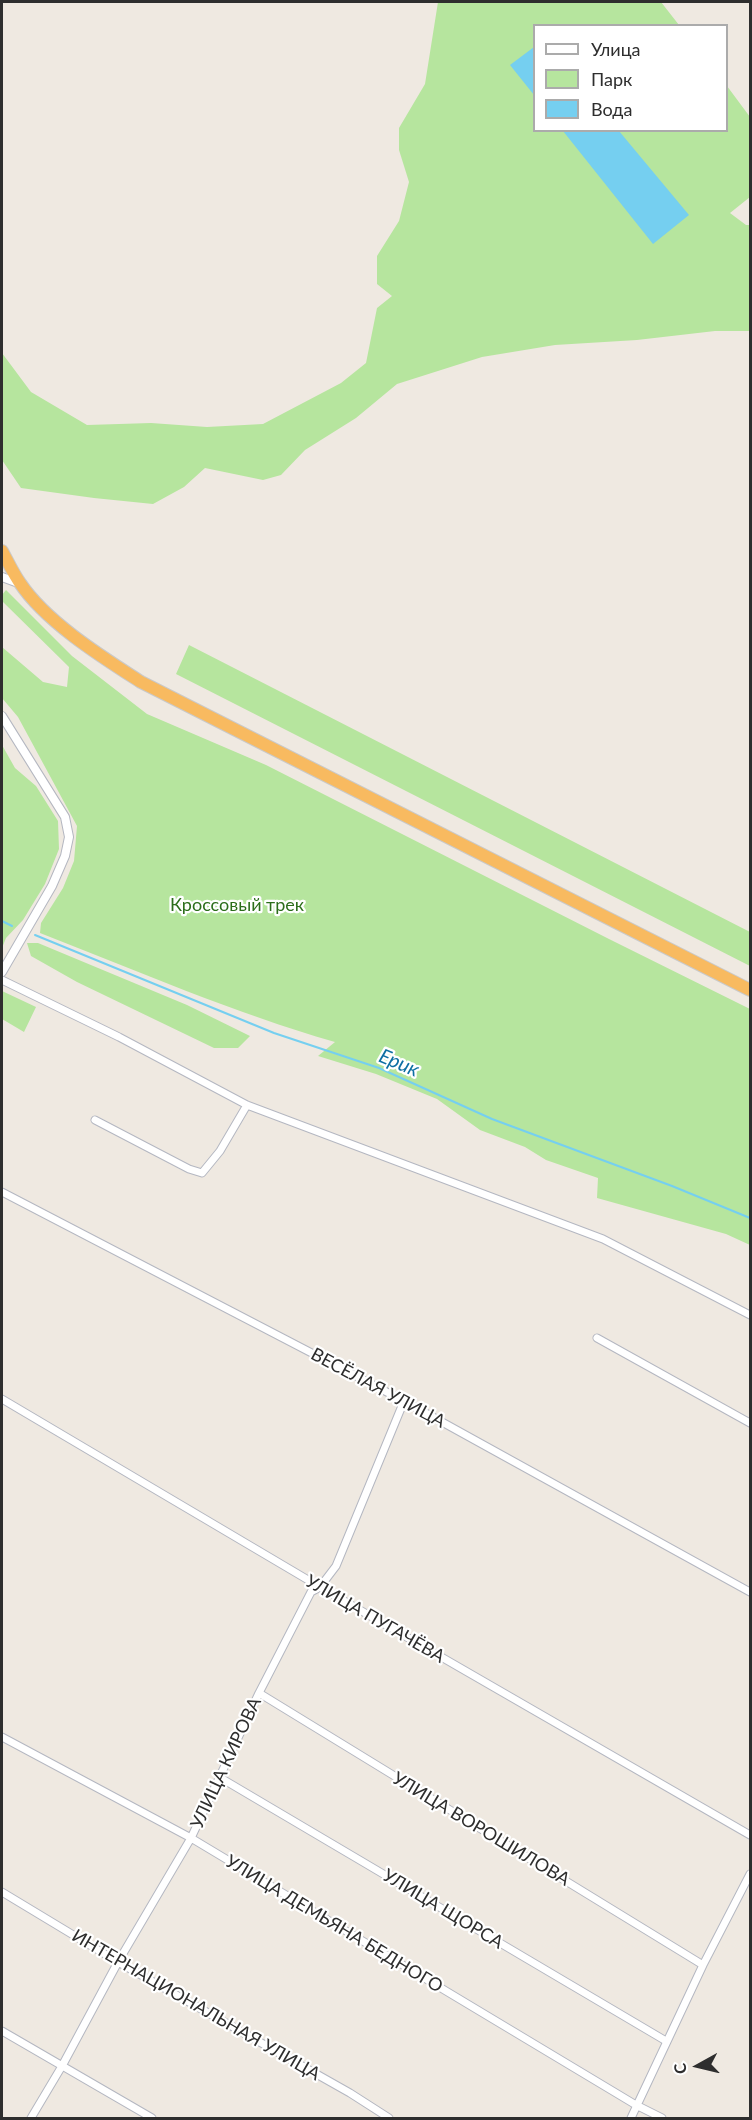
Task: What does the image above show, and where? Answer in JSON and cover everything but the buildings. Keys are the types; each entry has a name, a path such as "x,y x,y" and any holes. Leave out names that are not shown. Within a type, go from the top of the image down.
{"highway":[{"path":"2,551 21,584 46,612 101,657 141,682 750,990"}],"street":[{"path":"2,578 21,584"},
{"path":"2,716 65,817 69,837 65,856 52,886 2,972"},
{"path":"2,980 119,1037 246,1106 603,1239 750,1315"},
{"path":"95,1120 189,1169 202,1173 220,1151 246,1106"},
{"name":"ВЕСЁЛАЯ УЛИЦА","path":"2,1192 404,1401 750,1592"},
{"path":"597,1338 750,1423"},
{"name":"УЛИЦА ПУГАЧЁВА","path":"2,1399 320,1587 750,1835"},
{"name":"УЛИЦА КИРОВА","path":"31,2118 118,1962 191,1838 259,1693 311,1592 320,1587 336,1566 404,1401"},
{"name":"УЛИЦА ВОРОШИЛОВА","path":"259,1693 703,1965"},
{"name":"УЛИЦА ДЕМЬЯНА БЕДНОГО","path":"2,1737 191,1838 636,2105 662,2118"},
{"name":"УЛИЦА ЩОРСА","path":"219,1777 666,2042"},
{"path":"631,2118 703,1965 750,1874"},
{"name":"ИНТЕРНАЦИОНАЛЬНАЯ УЛИЦА","path":"2,1892 118,1962 350,2093 389,2118"},
{"path":"2,2031 152,2118"}],"green space":[{"path":"438,2 661,2 678,24 533,24 533,132 728,132 728,87 750,117 750,197 730,213 746,225 750,225 750,331 715,331 637,340 555,345 482,357 397,384 356,418 305,450 281,475 263,480 205,468 184,487 153,504 21,488 2,460 2,353 31,392 87,425 151,423 207,427 263,424 341,383 366,363 377,308 392,296 377,284 377,256 399,221 409,182 399,150 399,128 425,84"},
{"name":"Кроссовый трек","path":"6,590 72,656 147,714 266,765 750,1009 750,1245 726,1234 597,1198 598,1178 546,1160 525,1147 480,1130 437,1099 376,1074 318,1056 335,1042 223,1005 40,933 41,923 63,888 74,861 77,826 18,717 2,698 2,647 43,682 67,687 69,667 2,601 2,595"},
{"path":"189,645 750,932 750,966 176,674"},
{"path":"2,745 15,768 36,786 58,821 59,849 45,884 23,920 6,938 2,948"},
{"path":"27,943 38,943 187,1005 250,1036 238,1048 214,1048 77,982 31,956"},
{"path":"2,991 36,1007 24,1032 2,1019"}],"water":[{"path":"533,48 533,94 510,65"},
{"path":"564,132 620,132 689,215 653,244"}],"waterway":[{"name":"Ерик","path":"2,921 12,926"},
{"name":"Ерик","path":"35,935 274,1033 379,1068 492,1119 672,1186 750,1218"}]}
